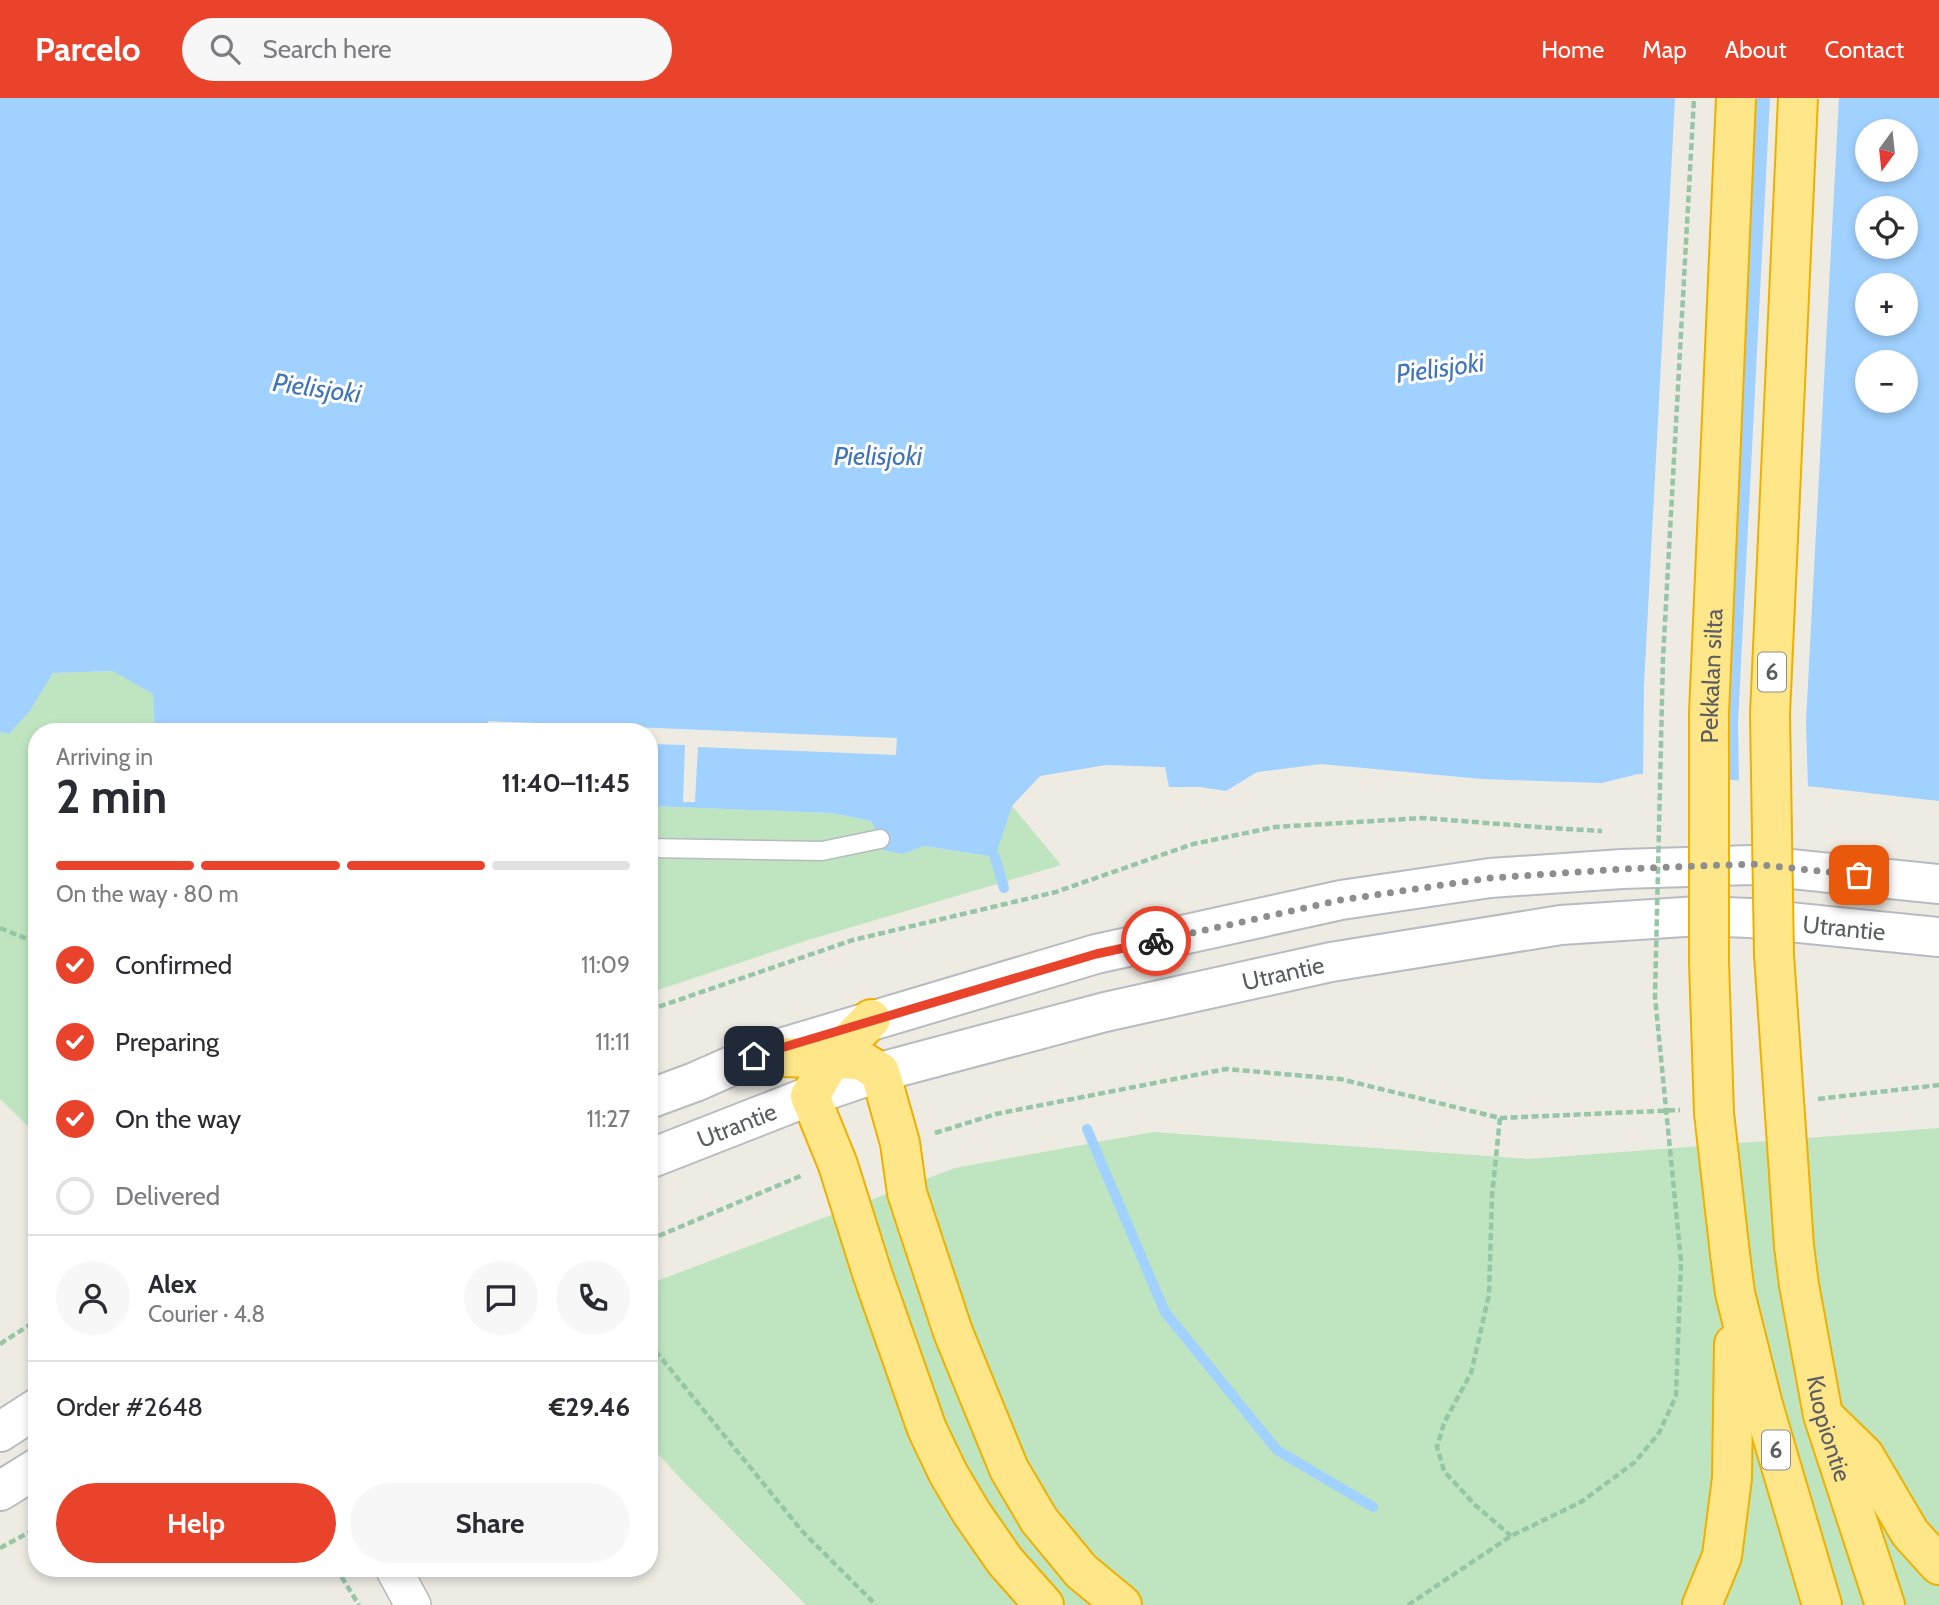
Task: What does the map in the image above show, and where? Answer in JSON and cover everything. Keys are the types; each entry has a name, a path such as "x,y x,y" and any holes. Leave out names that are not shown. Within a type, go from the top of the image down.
{"highway":[{"name":"Pekkalan silta","path":"1735,1293 1714,1113 1709,962 1709,713 1736,98"},
{"name":"Kuopiontie","path":"1798,98 1770,714 1774,955 1799,1285 1823,1415 1885,1605"},
{"path":"871,1019 831,1060 810,1096 838,1165 872,1273 928,1429 948,1473 1005,1561 1044,1605"},
{"path":"754,1056 860,1060 880,1072 900,1143 907,1193 915,1218 953,1332 1009,1469 1039,1520 1081,1571 1122,1605"},
{"path":"1702,1605 1723,1556 1732,1478 1735,1293"},
{"name":"6","path":"1735,1293 1763,1405 1822,1605"},
{"path":"1823,1415 1864,1455 1910,1532 1939,1565"}],"main road":[{"path":"658,1095 754,1056 1096,954 1341,900 1490,878 1752,864 1939,884"},
{"name":"Utrantie","path":"658,1155 810,1096 880,1072 1105,1012 1331,962 1561,925 1699,916 1750,918 1939,937"},
{"path":"0,1432 28,1414"},
{"path":"0,1491 28,1474"}],"street":[{"path":"398,1577 413,1605"}],"lane":[{"path":"658,848 822,851 880,839"}],"path":[{"path":"1408,1605 1510,1536 1581,1502 1635,1462 1659,1433 1676,1396 1681,1261 1655,997 1663,658 1694,98"},
{"path":"0,928 28,939"},
{"path":"900,1143 996,1114 1226,1069 1340,1079 1500,1118 1692,1110"},
{"path":"1816,1099 1939,1085"},
{"path":"1500,1118 1492,1196 1489,1295 1471,1373 1444,1423 1437,1447 1444,1471 1475,1505 1510,1536"},
{"path":"658,1236 805,1175 838,1165"},
{"path":"0,1343 28,1326"},
{"path":"658,1354 802,1531 876,1605"},
{"path":"0,1548 28,1533"},
{"path":"342,1577 359,1605"}],"green space":[{"path":"114,671 153,694 154,723 28,723 28,1126 0,1099 0,732 9,734 30,711 53,673"},
{"path":"658,806 832,813 871,821 880,839 903,854 924,846 994,857 1012,806 1061,865 808,940 658,990"},
{"path":"1939,1128 1939,1605 806,1605 658,1454 658,1281 955,1168 1153,1132 1529,1159"}],"water":[{"name":"Pielisjoki","path":"0,98 1939,98 1939,801 1781,783 1638,774 1602,783 1482,779 1321,764 1257,772 1226,791 1200,787 1169,787 1165,767 1106,765 1040,776 1012,806 995,857 924,846 903,854 883,850 871,821 832,813 658,806 658,723 154,723 153,694 113,671 53,673 30,711 9,734 0,732"}],"pier":[{"path":"1675,98 1756,98 1724,686 1727,783 1643,777 1644,685"},
{"path":"1770,98 1839,98 1806,721 1808,789 1739,784 1738,722"},
{"path":"488,721 536,723 488,723"},
{"path":"658,728 897,738 896,755 698,747 695,802 683,802 685,745 658,744"}],"waterway":[{"path":"995,857 1004,888"},
{"path":"1087,1129 1165,1312 1277,1450 1373,1507"}],"way so far":[{"path":"1156,941 1341,900 1490,878 1752,864 1859,875"}],"route":[{"path":"754,1056 1096,954 1156,941"}]}
